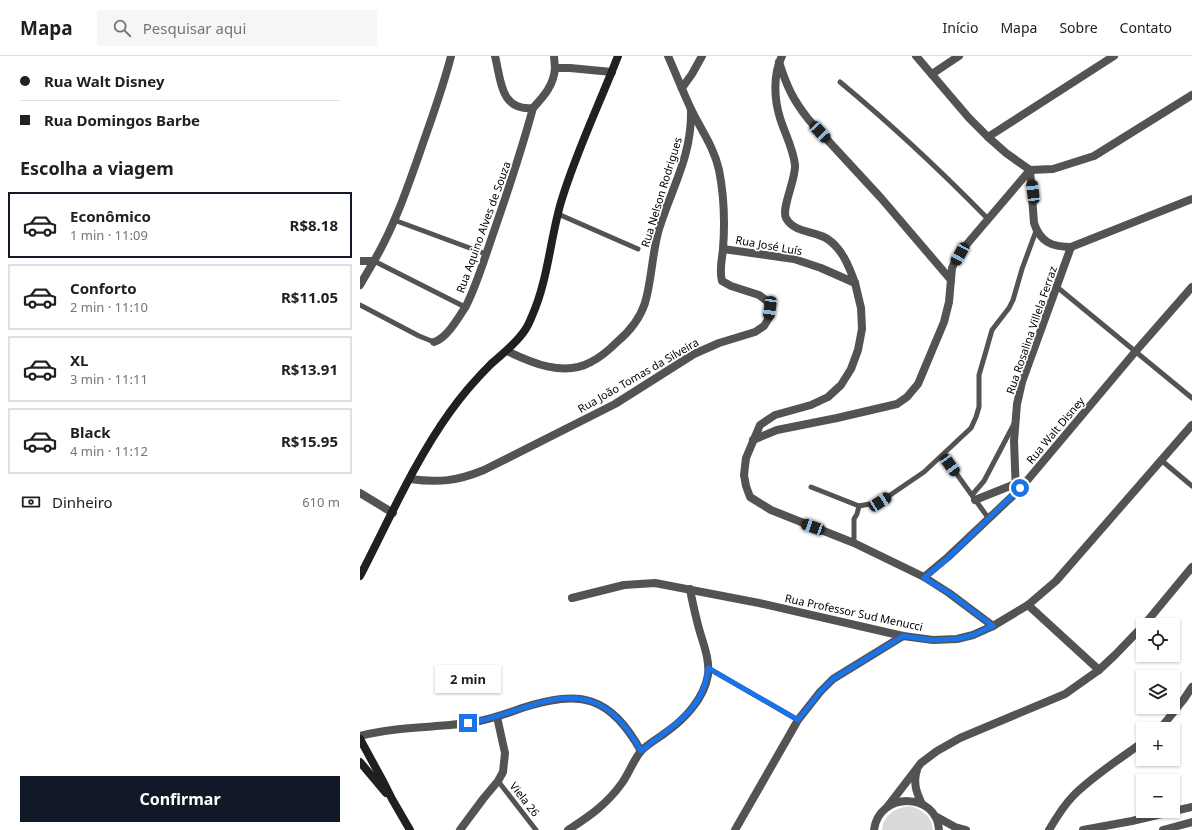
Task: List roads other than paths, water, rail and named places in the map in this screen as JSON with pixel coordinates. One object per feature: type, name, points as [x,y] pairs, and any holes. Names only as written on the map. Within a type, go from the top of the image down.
[{"type":"main road","points":[[360,576],[363,562],[393,513],[430,443],[450,413],[470,386],[507,351],[526,330],[537,305],[546,273],[558,214],[570,172],[618,56]]},
{"type":"main road","points":[[360,738],[410,830]]},
{"type":"main road","points":[[360,762],[392,799]]},
{"type":"street","points":[[360,285],[383,246],[404,197],[428,131],[451,56]]},
{"type":"street","points":[[495,56],[505,95],[511,104],[526,109],[533,108],[550,88],[555,75],[554,56]]},
{"type":"street","name":"Rua João Tomas da Silveira","points":[[410,479],[445,481],[463,478],[484,470],[615,404],[694,354],[719,343],[755,332],[764,326],[769,318],[770,308],[767,301],[759,294],[731,286],[722,281],[720,273],[723,249],[722,195],[719,170],[711,146],[691,110],[668,56]]},
{"type":"street","points":[[682,88],[702,56]]},
{"type":"street","points":[[916,56],[969,118],[1006,153],[1030,170],[1053,169],[1094,156],[1192,95]]},
{"type":"street","points":[[932,74],[959,56]]},
{"type":"street","points":[[988,137],[1114,56]]},
{"type":"street","points":[[781,59],[788,88],[798,107],[881,198],[951,280]]},
{"type":"street","points":[[781,59],[776,87],[777,104],[795,165],[794,179],[785,209],[785,217],[797,228],[815,233],[826,239],[844,256],[855,283],[861,308],[862,329],[858,350],[851,369],[841,385],[828,397],[811,405],[775,415],[760,425],[746,458],[744,475],[750,497],[771,510],[854,543],[924,578],[949,593],[993,626]]},
{"type":"street","points":[[555,68],[612,72]]},
{"type":"street","name":"Rua Aquino Alves de Souza","points":[[434,342],[447,334],[465,307],[474,288],[512,182],[533,108]]},
{"type":"street","name":"Rua Nelson Rodrigues","points":[[507,351],[532,362],[555,368],[573,368],[590,363],[604,354],[624,336],[636,321],[644,305],[650,280],[652,257],[658,231],[684,163],[690,141],[692,127],[691,110]]},
{"type":"street","points":[[753,440],[777,430],[897,404],[907,397],[918,384],[944,322],[949,302],[952,268],[960,254],[1030,170]]},
{"type":"street","points":[[1030,170],[1034,223],[1036,231],[1051,245],[1060,247],[1071,247],[1192,199]]},
{"type":"street","name":"Rua Rosalina Villela Ferraz","points":[[1016,493],[1014,440],[1015,421],[1022,382],[1071,247]]},
{"type":"street","name":"Rua José Luís","points":[[723,249],[794,259],[821,268],[855,283]]},
{"type":"street","points":[[360,261],[374,261]]},
{"type":"street","name":"Rua Walt Disney","points":[[924,578],[948,558],[1016,493],[1192,287]]},
{"type":"street","name":"Rua Professor Sud Menucci","points":[[572,598],[624,585],[655,583],[768,605],[903,636],[932,640],[957,639],[973,635],[993,626],[1028,605],[1056,581],[1192,425]]},
{"type":"street","points":[[974,498],[1016,484]]},
{"type":"street","points":[[360,493],[393,513]]},
{"type":"street","points":[[1149,618],[1192,567]]},
{"type":"street","points":[[568,830],[597,811],[609,800],[623,782],[641,751],[684,717],[694,705],[704,688],[708,676],[708,668],[690,589]]},
{"type":"street","points":[[1028,605],[1099,670]]},
{"type":"street","points":[[874,830],[876,820],[881,812],[888,806],[918,766],[937,751],[960,738],[1065,694],[1099,670],[1136,632]]},
{"type":"street","points":[[735,830],[798,720],[820,692],[833,679],[903,636]]},
{"type":"street","points":[[1166,722],[1184,699],[1192,686]]},
{"type":"street","points":[[360,738],[390,730],[460,724],[497,717],[551,700],[580,699],[596,702],[608,709],[624,724],[641,751]]},
{"type":"street","points":[[460,830],[498,781],[503,772],[505,753],[497,717]]},
{"type":"street","points":[[1049,830],[1059,813],[1074,795],[1091,780],[1136,747]]},
{"type":"street","points":[[918,766],[915,777],[915,787],[922,804]]},
{"type":"street","points":[[888,806],[899,801],[910,800],[922,804],[935,816],[950,825],[966,830]]},
{"type":"street","points":[[1083,830],[1132,822],[1192,807]]},
{"type":"street","points":[[935,816],[939,830]]},
{"type":"street","points":[[1163,830],[1192,822]]},
{"type":"lane","points":[[840,82],[876,112],[940,171],[988,219]]},
{"type":"lane","points":[[558,214],[638,249]]},
{"type":"lane","points":[[394,220],[486,254]]},
{"type":"lane","points":[[811,487],[859,506],[880,502],[924,472],[971,428],[979,407],[978,386],[981,363],[992,330],[1009,308],[1013,300],[1020,274],[1036,231]]},
{"type":"lane","points":[[374,261],[465,307]]},
{"type":"lane","points":[[1057,286],[1192,398]]},
{"type":"lane","points":[[360,305],[419,336],[434,342]]},
{"type":"lane","points":[[974,498],[1015,421]]},
{"type":"lane","points":[[943,455],[989,519]]},
{"type":"lane","points":[[1161,460],[1192,486]]},
{"type":"lane","points":[[854,543],[854,519],[859,506]]},
{"type":"lane","points":[[708,668],[798,720]]},
{"type":"lane","name":"Viela 26","points":[[498,781],[536,830]]}]
